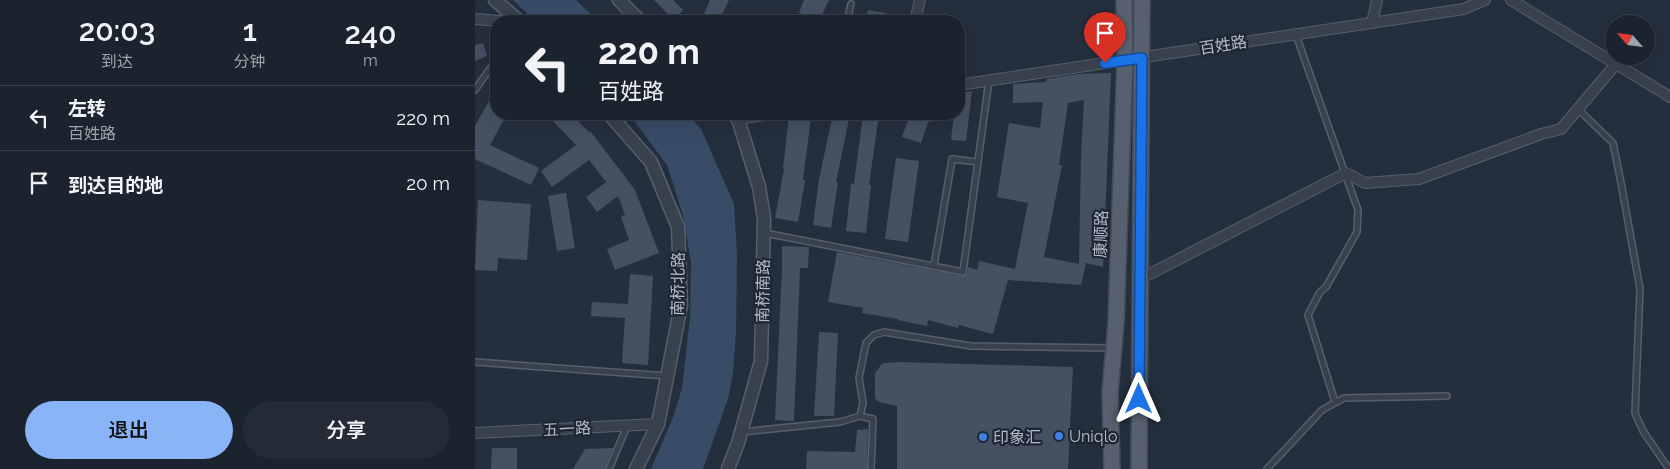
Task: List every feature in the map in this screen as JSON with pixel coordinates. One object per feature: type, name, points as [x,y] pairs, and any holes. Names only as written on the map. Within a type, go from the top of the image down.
[{"type":"main road","name":"康顺路","points":[[1112,469],[1109,392],[1116,323],[1125,60],[1124,0]]},
{"type":"main road","points":[[1140,469],[1141,0]]},
{"type":"main road","points":[[1105,469],[1109,392]]},
{"type":"street","points":[[495,0],[512,15]]},
{"type":"street","points":[[619,0],[634,15]]},
{"type":"street","points":[[916,15],[920,0]]},
{"type":"street","points":[[1372,23],[1377,0]]},
{"type":"street","name":"百姓路","points":[[965,84],[1372,23],[1485,0]]},
{"type":"street","points":[[1511,0],[1605,58]]},
{"type":"street","points":[[475,19],[490,20]]},
{"type":"street","points":[[1140,279],[1346,173],[1365,183],[1419,179],[1541,134],[1561,129],[1614,65]]},
{"type":"street","points":[[1617,65],[1670,97]]},
{"type":"street","name":"南桥北路","points":[[614,120],[651,162],[678,227],[681,305],[658,424],[636,469]]},
{"type":"street","name":"南桥南路","points":[[728,469],[741,432],[761,361],[765,218],[759,187],[736,120]]},
{"type":"street","name":"五一路","points":[[475,433],[658,424]]},
{"type":"lane","points":[[848,15],[851,4]]},
{"type":"lane","points":[[1296,34],[1358,210],[1357,232],[1326,287],[1320,292],[1307,315],[1335,402]]},
{"type":"lane","points":[[475,90],[490,69]]},
{"type":"lane","points":[[764,233],[963,272],[989,80]]},
{"type":"lane","points":[[1578,109],[1613,143],[1640,289],[1635,414],[1643,431],[1669,469]]},
{"type":"lane","points":[[934,266],[952,159],[978,162]]},
{"type":"lane","points":[[860,416],[863,403],[859,378],[866,343],[875,335],[884,332],[971,346],[1114,348]]},
{"type":"lane","points":[[475,362],[667,376]]},
{"type":"lane","points":[[1267,469],[1322,410],[1343,398],[1447,396]]},
{"type":"lane","points":[[741,432],[840,422],[860,416],[873,419],[871,469]]},
{"type":"lane","points":[[609,469],[627,426]]},
{"type":"water","points":[[513,0],[576,0],[592,15],[529,15]]},
{"type":"water","points":[[633,120],[693,120],[701,129],[734,204],[737,254],[736,333],[733,373],[728,399],[703,469],[651,469],[674,415],[682,388],[690,318],[691,262],[683,215],[667,165]]},
{"type":"building","points":[[654,0],[673,0],[683,10],[678,15],[669,15]]},
{"type":"building","points":[[710,0],[729,0],[722,15],[704,15]]},
{"type":"building","points":[[804,0],[829,0],[822,15],[804,15],[799,13]]},
{"type":"building","points":[[868,10],[886,13],[886,15],[867,15]]},
{"type":"building","points":[[483,43],[487,56],[475,61],[475,45]]},
{"type":"building","points":[[1111,73],[1103,267],[1086,263],[1081,285],[1008,280],[993,334],[959,325],[958,328],[928,320],[927,326],[862,313],[863,308],[828,302],[837,252],[962,276],[967,274],[968,267],[977,270],[979,261],[1015,269],[1028,203],[997,197],[1009,123],[1040,128],[1043,102],[1013,103],[1013,84],[1046,82],[1047,79],[1078,74]],"holes":[[[1084,100],[1079,264],[1044,257],[1062,165],[1059,165],[1068,103]]]},
{"type":"building","points":[[972,91],[966,141],[951,140],[953,120],[965,120],[965,93]]},
{"type":"building","points":[[490,99],[490,120],[504,120],[490,145],[539,168],[531,185],[475,159],[475,126]]},
{"type":"building","points":[[552,120],[577,120],[591,132],[635,190],[659,253],[615,270],[607,249],[629,240],[621,217],[625,215],[618,196],[597,212],[586,197],[606,182],[589,160],[552,187],[541,171],[576,145]]},
{"type":"building","points":[[788,120],[811,120],[803,180],[805,180],[798,222],[775,218]]},
{"type":"building","points":[[832,120],[849,120],[836,182],[838,182],[831,228],[813,225],[819,179]]},
{"type":"building","points":[[862,120],[878,120],[869,185],[871,185],[866,233],[846,231],[851,183],[854,184]]},
{"type":"building","points":[[908,120],[938,120],[928,122],[921,143],[902,137]]},
{"type":"building","points":[[896,158],[919,161],[908,242],[885,239]]},
{"type":"building","points":[[566,193],[575,248],[557,251],[548,196]]},
{"type":"building","points":[[478,200],[531,204],[527,260],[498,258],[497,271],[475,270]]},
{"type":"building","points":[[782,246],[809,247],[808,268],[800,268],[794,421],[775,420]]},
{"type":"building","points":[[630,274],[653,276],[648,365],[622,363],[625,318],[591,316],[592,302],[628,304]]},
{"type":"building","points":[[819,332],[838,333],[834,416],[814,416]]},
{"type":"building","name":"印象汇","points":[[900,362],[1073,367],[1068,469],[897,469],[897,406],[876,400],[875,373],[881,364]]},
{"type":"building","points":[[868,429],[867,469],[806,469],[807,451],[855,452],[857,430]]},
{"type":"building","points":[[492,448],[517,448],[517,469],[491,469]]},
{"type":"building","points":[[613,448],[605,469],[573,469],[585,449]]},
{"type":"place","name":"Uniqlo","points":[[1059,436]]},
{"type":"place","name":"印象汇","points":[[983,437]]},
{"type":"route","points":[[1105,63],[1142,58],[1139,399]]}]
